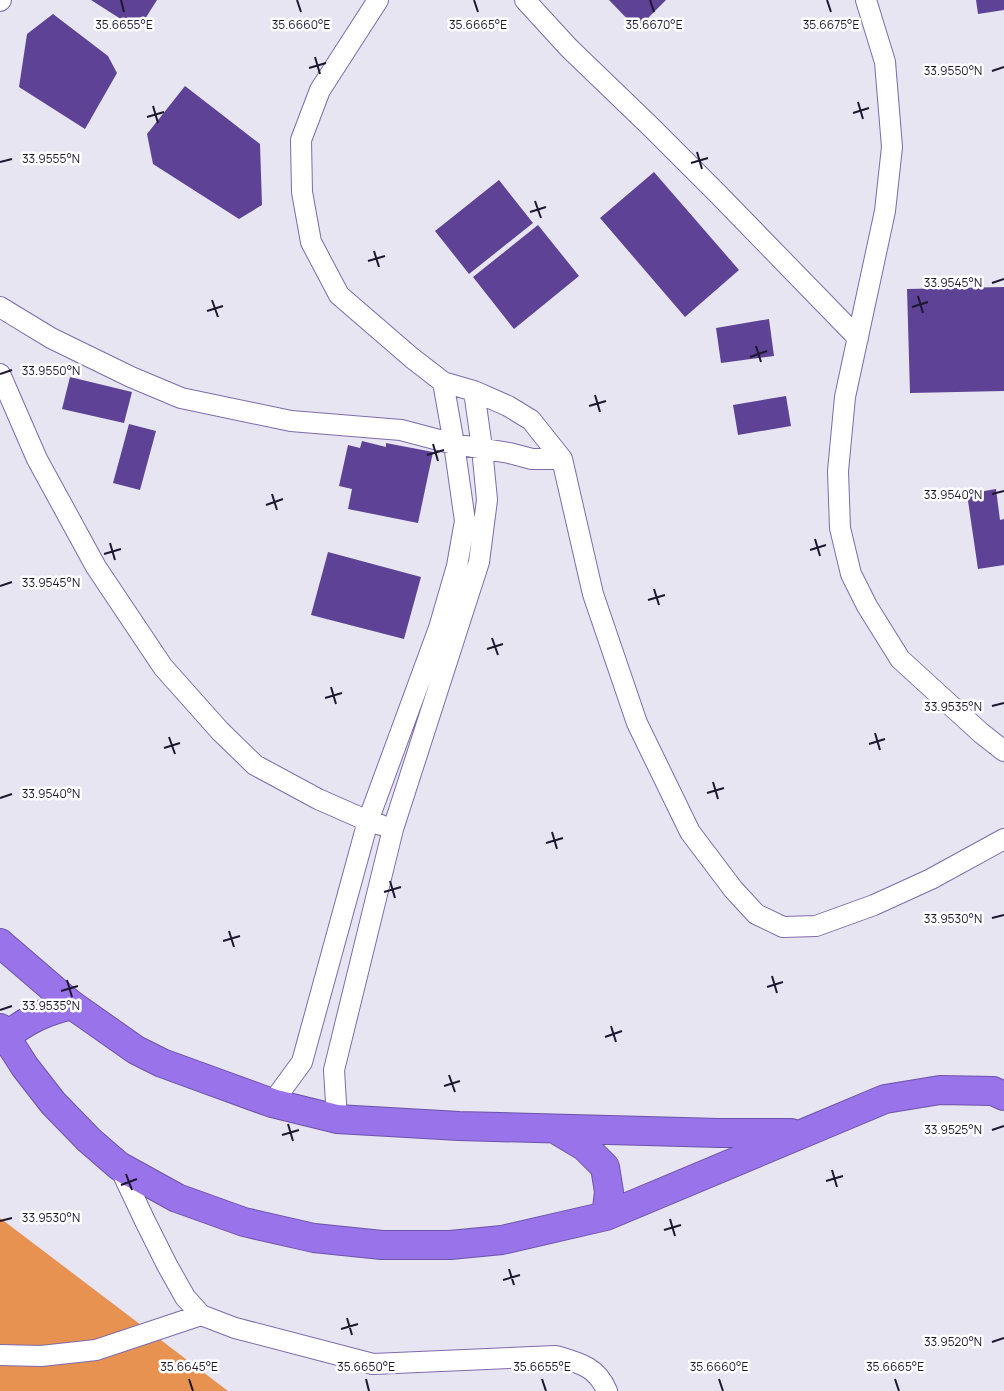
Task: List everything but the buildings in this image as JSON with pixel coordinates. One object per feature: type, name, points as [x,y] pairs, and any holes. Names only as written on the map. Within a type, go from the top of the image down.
[{"type":"highway","points":[[0,943],[72,1005],[129,1045],[162,1064],[272,1103],[337,1119],[459,1126],[719,1133],[805,1133]]},
{"type":"highway","points":[[72,1005],[36,1016],[20,1026],[3,1033],[25,1067],[53,1103],[89,1140],[119,1166],[177,1198],[244,1222],[314,1238],[382,1245],[450,1245],[502,1240],[606,1216],[885,1099],[940,1090],[993,1091],[1004,1096]]},
{"type":"highway","points":[[553,1128],[585,1146],[605,1167],[609,1192],[606,1216]]},
{"type":"street","points":[[378,0],[320,90],[301,140],[302,192],[311,242],[339,294],[412,358],[444,382],[474,391],[508,406],[531,420],[562,459],[593,594],[637,723],[690,832],[733,889],[756,914],[783,927],[816,926],[874,905],[931,879],[1004,839]]},
{"type":"street","points":[[525,0],[569,48],[699,175],[858,338]]},
{"type":"street","points":[[866,0],[885,62],[892,147],[885,212],[845,397],[838,471],[840,528],[851,574],[867,606],[900,659],[981,733],[1004,751]]},
{"type":"street","points":[[0,307],[51,338],[131,377],[180,398],[291,421],[401,430],[454,444],[532,459],[562,459]]},
{"type":"street","points":[[0,374],[37,459],[96,567],[163,667],[220,731],[255,765],[318,799],[368,821],[393,829]]},
{"type":"street","points":[[337,1119],[334,1070],[393,829],[447,630],[464,521],[444,382]]},
{"type":"street","points":[[272,1103],[302,1062],[368,821],[447,630],[479,562],[487,500],[474,391]]},
{"type":"street","points":[[302,1062],[334,1070]]},
{"type":"street","points":[[119,1166],[167,1265],[185,1297],[201,1316],[236,1328],[372,1364],[556,1356],[585,1365],[603,1381],[608,1391]]},
{"type":"street","points":[[0,1355],[41,1356],[96,1350],[201,1316]]},
{"type":"shaded area","points":[[0,1218],[228,1391],[0,1391]]}]
